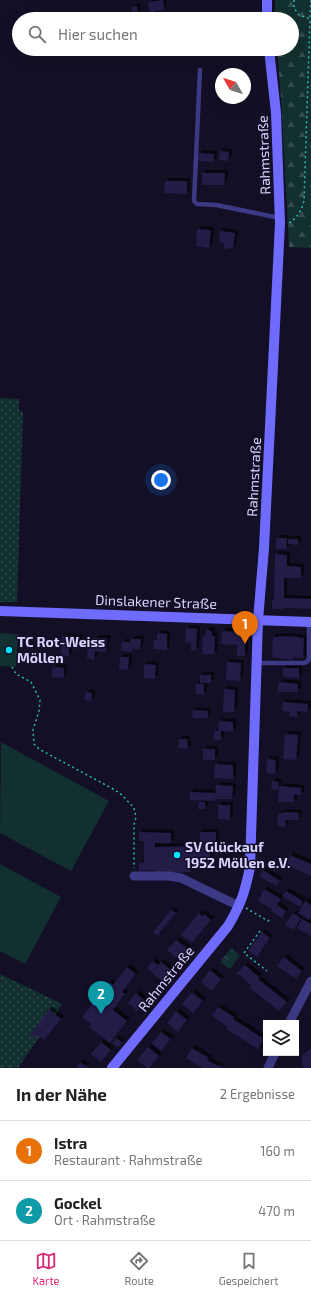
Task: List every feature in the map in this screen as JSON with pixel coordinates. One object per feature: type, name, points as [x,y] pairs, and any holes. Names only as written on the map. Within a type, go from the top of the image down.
[{"type":"main road","points":[[267,0],[267,12]]},
{"type":"main road","name":"Rahmstraße","points":[[112,1068],[228,926],[246,890],[250,867],[258,663],[258,620],[264,548],[280,220],[276,113],[270,56]]},
{"type":"main road","name":"Dinslakener Straße","points":[[0,611],[310,622]]},
{"type":"street","points":[[134,876],[169,876],[181,878],[239,906]]},
{"type":"street","points":[[291,1020],[308,994],[311,981]]},
{"type":"street","points":[[268,1068],[274,1056]]},
{"type":"lane","points":[[200,70],[194,201],[197,204],[216,205],[280,220]]},
{"type":"lane","points":[[258,663],[304,663],[308,661],[310,622]]},
{"type":"path","points":[[294,0],[294,8],[297,12]]},
{"type":"path","points":[[280,220],[288,223],[295,219],[301,211],[304,201],[311,0]]},
{"type":"path","points":[[299,15],[310,18]]},
{"type":"path","points":[[12,667],[16,674],[31,682],[40,700],[39,711],[33,730],[34,744],[39,749],[115,790],[134,808],[136,817],[134,824],[134,876]]},
{"type":"path","points":[[239,906],[249,909],[268,921],[270,919]]},
{"type":"path","points":[[260,930],[244,953],[267,971]]},
{"type":"green space","points":[[275,0],[311,0],[311,248],[289,247],[278,56],[299,56],[299,12],[275,12]]},
{"type":"green space","points":[[0,398],[19,399],[19,411],[23,411],[17,602],[0,602]]},
{"type":"green space","name":"TC Rot-Weiss Möllen","points":[[0,633],[18,634],[16,667],[0,666]]},
{"type":"green space","points":[[1,742],[109,801],[71,871],[0,833]]},
{"type":"green space","points":[[0,864],[61,897],[25,964],[0,951]]},
{"type":"green space","points":[[231,948],[240,955],[230,969],[220,962]]},
{"type":"green space","points":[[0,974],[62,1004],[18,1068],[0,1068]]},
{"type":"building","points":[[163,0],[164,10],[149,12],[148,2]]},
{"type":"building","points":[[137,6],[138,12],[132,12],[132,7]]},
{"type":"building","points":[[220,151],[229,152],[228,161],[219,160]]},
{"type":"building","points":[[199,153],[214,154],[213,162],[198,161]]},
{"type":"building","points":[[202,173],[225,173],[224,185],[202,185]]},
{"type":"building","points":[[165,181],[187,181],[187,194],[164,193]]},
{"type":"building","points":[[197,229],[211,230],[209,248],[196,246]]},
{"type":"building","points":[[220,231],[235,233],[233,248],[224,249],[224,243],[219,242]]},
{"type":"building","points":[[276,538],[287,538],[286,549],[276,549]]},
{"type":"building","points":[[288,539],[298,539],[298,545],[288,544]]},
{"type":"building","points":[[275,554],[287,555],[287,566],[301,567],[301,578],[284,578],[284,598],[311,599],[311,609],[272,609],[272,600],[274,600]]},
{"type":"building","points":[[186,628],[197,629],[196,650],[191,650],[191,643],[185,642]]},
{"type":"building","points":[[206,630],[212,631],[212,636],[215,636],[214,654],[202,654],[203,636],[206,636]]},
{"type":"building","points":[[222,631],[245,632],[245,656],[237,656],[237,645],[221,644]]},
{"type":"building","points":[[157,633],[167,634],[167,650],[153,649],[154,640],[157,640]]},
{"type":"building","points":[[62,636],[80,637],[79,649],[69,648],[69,656],[61,656]]},
{"type":"building","points":[[273,637],[304,638],[303,658],[294,657],[292,660],[272,657]]},
{"type":"building","points":[[95,638],[107,638],[106,652],[95,651],[94,660],[87,659],[88,643],[94,643]]},
{"type":"building","points":[[130,639],[141,639],[140,649],[132,649],[132,652],[121,651],[122,642],[130,642]]},
{"type":"building","points":[[120,657],[129,657],[128,670],[119,669]]},
{"type":"building","points":[[227,662],[241,663],[240,681],[226,680]]},
{"type":"building","points":[[144,664],[156,665],[155,679],[144,678]]},
{"type":"building","points":[[53,667],[64,668],[64,678],[51,677]]},
{"type":"building","points":[[283,668],[299,668],[299,678],[283,677]]},
{"type":"building","points":[[200,675],[211,675],[211,683],[200,683]]},
{"type":"building","points":[[279,682],[298,684],[298,692],[278,692]]},
{"type":"building","points":[[196,684],[204,684],[204,695],[196,694]]},
{"type":"building","points":[[224,689],[235,690],[234,712],[223,712]]},
{"type":"building","points":[[86,692],[92,693],[91,701],[84,700]]},
{"type":"building","points":[[283,702],[308,704],[307,712],[297,711],[297,717],[289,716],[290,712],[282,711]]},
{"type":"building","points":[[193,710],[208,711],[208,718],[192,718]]},
{"type":"building","points":[[219,721],[233,722],[233,732],[221,731],[221,740],[214,740],[214,731],[218,731]]},
{"type":"building","points":[[285,734],[298,735],[296,760],[283,759]]},
{"type":"building","points":[[179,739],[187,739],[188,749],[178,748]]},
{"type":"building","points":[[203,749],[215,749],[215,760],[203,760]]},
{"type":"building","points":[[267,759],[276,760],[275,774],[266,773]]},
{"type":"building","points":[[215,764],[233,765],[233,779],[214,778]]},
{"type":"building","points":[[272,781],[279,782],[278,790],[271,789]]},
{"type":"building","points":[[216,785],[233,786],[232,799],[215,799]]},
{"type":"building","points":[[279,786],[301,788],[301,795],[294,795],[294,802],[278,802]]},
{"type":"building","points":[[190,792],[215,793],[215,801],[190,800]]},
{"type":"building","points":[[199,802],[205,802],[205,809],[198,809]]},
{"type":"building","points":[[218,805],[230,805],[230,820],[218,819]]},
{"type":"building","points":[[286,812],[299,813],[298,820],[286,820],[285,827],[277,826],[278,814]]},
{"type":"building","name":"SV Glückauf 1952 Möllen e.V.","points":[[139,832],[171,833],[171,843],[155,843],[155,847],[200,846],[200,832],[216,832],[216,844],[210,844],[210,868],[190,868],[191,872],[155,873],[155,870],[139,871],[139,863],[144,862],[144,841],[139,841]]},
{"type":"building","points":[[290,855],[311,864],[311,876],[285,864]]},
{"type":"building","points":[[263,870],[280,881],[276,886],[259,876]]},
{"type":"building","points":[[264,889],[281,899],[277,905],[286,911],[282,918],[271,911],[272,909],[258,901]]},
{"type":"building","points":[[286,891],[303,901],[300,907],[282,896]]},
{"type":"building","points":[[305,901],[311,905],[311,917],[309,920],[298,913]]},
{"type":"building","points":[[171,910],[176,913],[157,936],[153,932]]},
{"type":"building","points":[[199,913],[203,916],[204,914],[211,920],[192,943],[181,935]]},
{"type":"building","points":[[293,913],[301,918],[294,930],[285,925]]},
{"type":"building","points":[[302,919],[311,924],[311,936],[297,928]]},
{"type":"building","points":[[262,932],[270,938],[257,957],[248,951]]},
{"type":"building","points":[[176,940],[188,949],[179,960],[167,950]]},
{"type":"building","points":[[284,957],[302,971],[296,979],[277,966]]},
{"type":"building","points":[[153,961],[158,965],[152,972],[147,968]]},
{"type":"building","points":[[161,962],[171,970],[162,981],[152,973]]},
{"type":"building","points":[[245,965],[259,977],[258,979],[287,1002],[279,1011],[250,988],[252,986],[237,973]]},
{"type":"building","points":[[127,967],[136,974],[122,992],[125,994],[113,1010],[127,1021],[110,1043],[89,1027],[91,1024],[82,1017],[110,982],[113,985]]},
{"type":"building","points":[[210,970],[221,979],[212,991],[201,982]]},
{"type":"building","points":[[192,992],[203,1001],[193,1013],[182,1004]]},
{"type":"building","points":[[136,993],[145,1001],[137,1011],[128,1003]]},
{"type":"building","points":[[218,1007],[234,1017],[233,1019],[263,1038],[263,1041],[258,1049],[226,1029],[228,1027],[212,1016]]},
{"type":"building","points":[[49,1009],[54,1013],[35,1038],[30,1035]]},
{"type":"building","points":[[176,1011],[187,1020],[178,1032],[167,1023]]},
{"type":"building","points":[[55,1014],[61,1019],[44,1040],[38,1035]]},
{"type":"building","points":[[161,1032],[171,1039],[161,1051],[152,1043]]},
{"type":"building","points":[[116,1038],[122,1042],[118,1047],[112,1043]]},
{"type":"building","points":[[101,1042],[111,1050],[101,1062],[91,1054]]},
{"type":"building","points":[[148,1047],[159,1056],[149,1068],[147,1068],[137,1060]]},
{"type":"building","points":[[192,1048],[209,1058],[207,1060],[222,1068],[203,1068],[186,1058]]},
{"type":"building","points":[[311,1048],[311,1068],[306,1068],[302,1066],[302,1055]]},
{"type":"building","points":[[80,1062],[88,1068],[76,1068]]},
{"type":"place","name":"Istra","points":[[245,644]]},
{"type":"place","name":"TC Rot-Weiss Möllen","points":[[9,650]]},
{"type":"place","name":"SV Glückauf 1952 Möllen e.V.","points":[[177,855]]},
{"type":"place","name":"Gockel","points":[[101,1014]]}]
